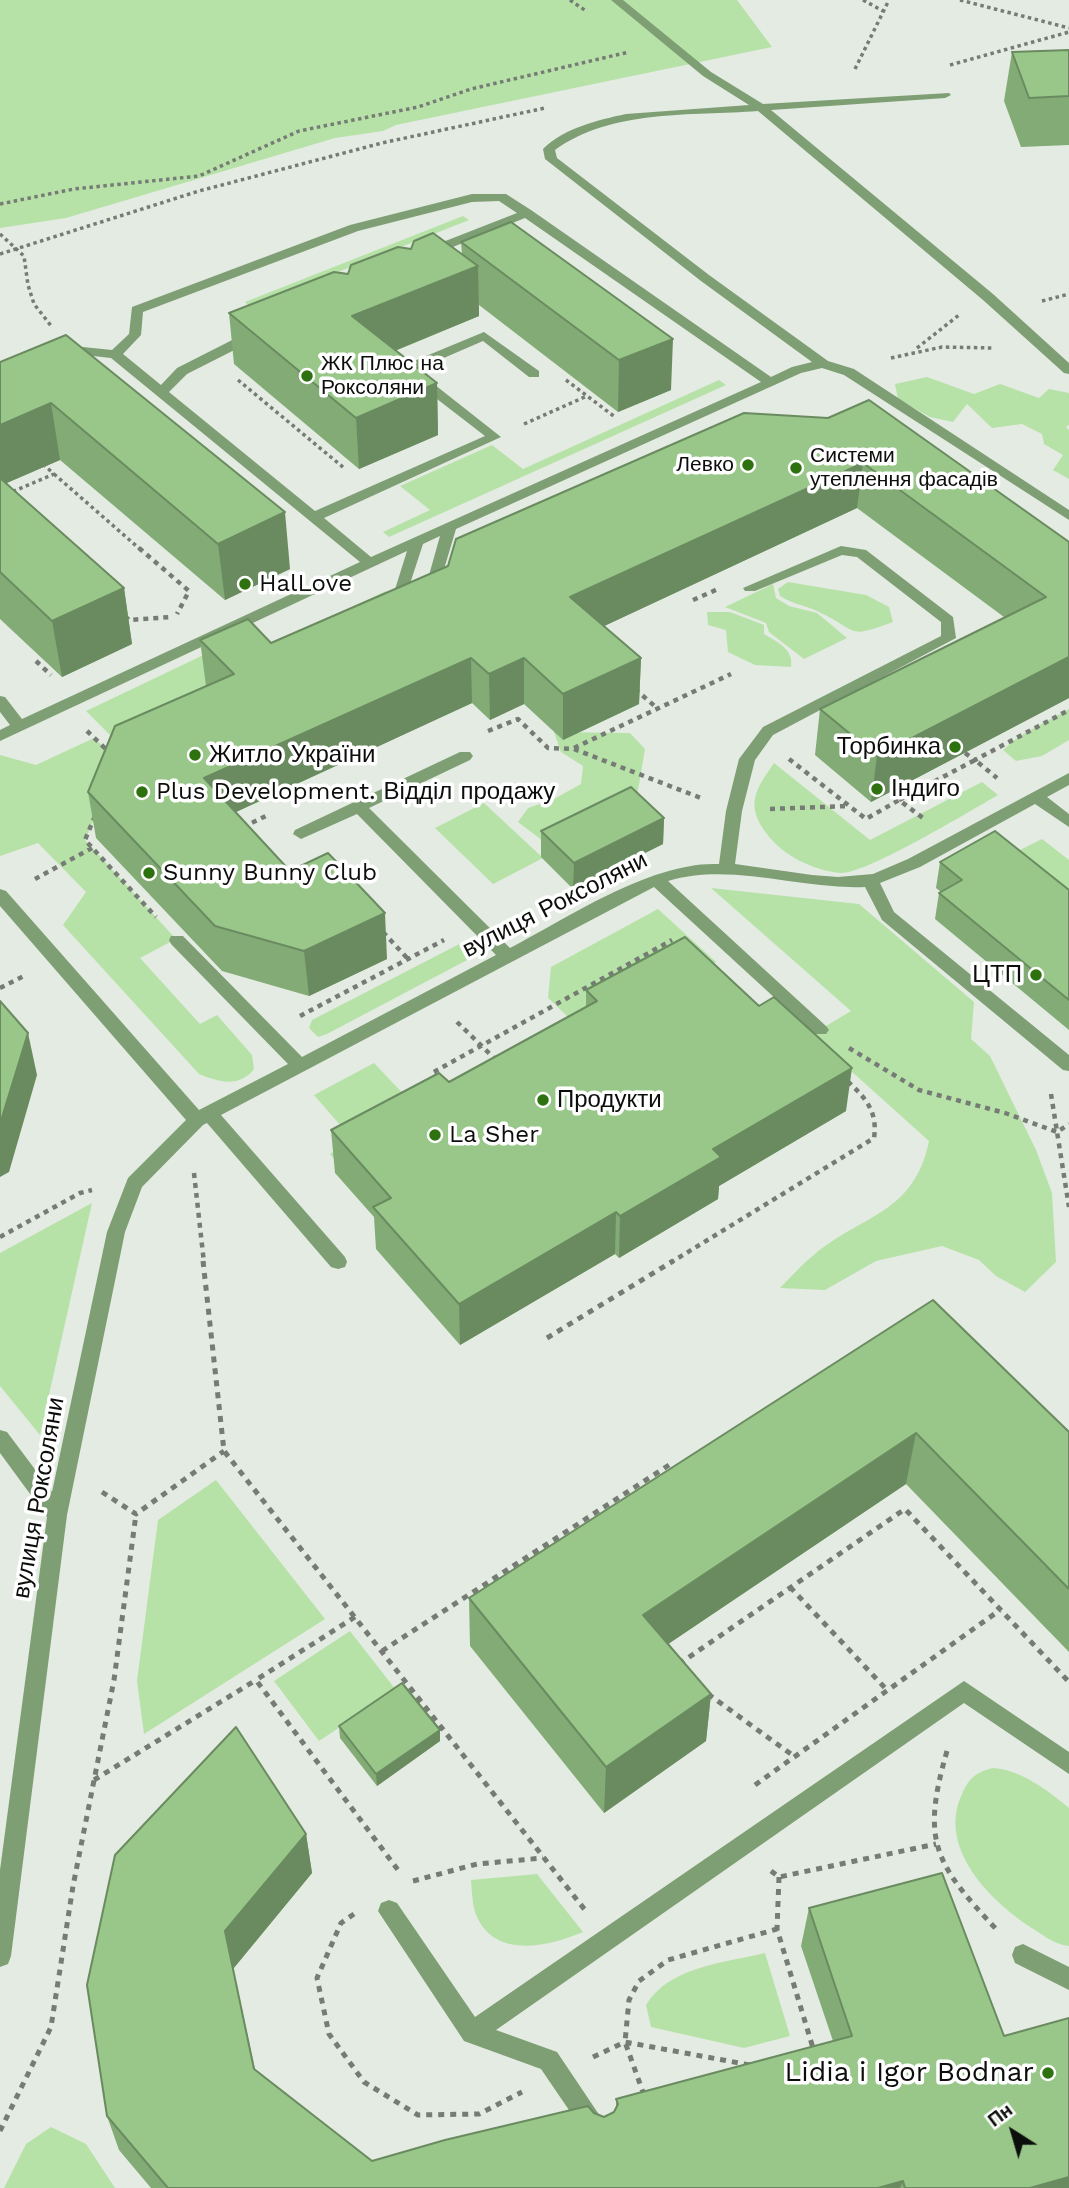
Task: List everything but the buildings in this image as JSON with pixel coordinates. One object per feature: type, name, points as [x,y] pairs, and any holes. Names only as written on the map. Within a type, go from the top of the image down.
[{"type":"lane","points":[[616,0],[707,74],[762,108],[958,272],[1069,370]]},
{"type":"lane","points":[[945,95],[626,117],[595,125],[564,138],[549,149],[551,159],[705,278],[823,364],[849,372],[1069,516]]},
{"type":"lane","points":[[115,354],[135,335],[137,310],[354,228],[472,198],[502,197],[770,382]]},
{"type":"lane","points":[[415,258],[527,213]]},
{"type":"lane","points":[[162,391],[182,371],[269,325]]},
{"type":"lane","points":[[313,517],[494,437],[407,369],[484,336],[534,374]]},
{"type":"lane","points":[[49,364],[83,351],[115,354],[370,563]]},
{"type":"lane","points":[[0,736],[450,526],[508,506],[797,370],[823,364]]},
{"type":"lane","points":[[425,612],[450,526]]},
{"type":"lane","points":[[399,599],[417,541]]},
{"type":"lane","points":[[726,868],[734,811],[747,759],[768,731],[949,638],[948,620],[861,553],[841,550],[750,588]]},
{"type":"lane","points":[[0,701],[19,726]]},
{"type":"lane","points":[[301,834],[465,756]]},
{"type":"lane","name":"вулиця Роксоляни","points":[[0,1956],[65,1468],[116,1232],[134,1183],[203,1116],[656,879],[677,871],[726,868],[806,881],[870,880],[914,863],[954,843],[1069,778]]},
{"type":"lane","points":[[1030,799],[1069,822]]},
{"type":"lane","points":[[359,807],[507,956]]},
{"type":"lane","points":[[656,879],[820,1030]]},
{"type":"lane","points":[[870,880],[888,916],[1069,1065]]},
{"type":"lane","points":[[3,903],[338,1262]]},
{"type":"lane","points":[[177,940],[300,1066]]},
{"type":"lane","points":[[0,1438],[57,1516]]},
{"type":"lane","points":[[472,2033],[964,1691],[1069,1764]]},
{"type":"lane","points":[[388,1911],[472,2033],[549,2060],[601,2137]]},
{"type":"lane","points":[[1023,1955],[1069,1979]]},
{"type":"path","points":[[863,0],[883,11]]},
{"type":"path","points":[[960,0],[1069,28]]},
{"type":"path","points":[[0,204],[74,189],[199,176],[299,131],[418,107],[471,89],[670,43]]},
{"type":"path","points":[[0,254],[199,191],[356,150],[545,108]]},
{"type":"path","points":[[0,234],[24,256],[27,287],[43,320],[83,351]]},
{"type":"path","points":[[916,349],[958,317],[958,272]]},
{"type":"path","points":[[849,372],[916,349],[967,346],[1049,353]]},
{"type":"path","points":[[238,379],[372,491]]},
{"type":"path","points":[[494,437],[587,396],[623,422]]},
{"type":"path","points":[[45,466],[189,591],[176,616],[129,620],[119,611]]},
{"type":"path","points":[[0,497],[54,474]]},
{"type":"path","points":[[694,600],[730,583]]},
{"type":"path","points":[[36,661],[52,677]]},
{"type":"path","points":[[574,749],[731,674]]},
{"type":"path","points":[[629,683],[658,709]]},
{"type":"path","points":[[762,738],[866,819],[1069,710]]},
{"type":"path","points":[[965,753],[1030,799]]},
{"type":"path","points":[[899,800],[954,843]]},
{"type":"path","points":[[100,806],[85,840],[177,940]]},
{"type":"path","points":[[734,811],[849,806]]},
{"type":"path","points":[[3,903],[92,848]]},
{"type":"path","points":[[440,1082],[432,1073],[702,923]]},
{"type":"path","points":[[267,1033],[475,924]]},
{"type":"path","points":[[431,997],[498,1061]]},
{"type":"path","points":[[820,1030],[919,1090],[1005,1113],[1057,1132]]},
{"type":"path","points":[[1051,1090],[1069,1207]]},
{"type":"path","points":[[547,1338],[874,1138],[878,1123],[867,1099]]},
{"type":"path","points":[[203,1116],[193,1161],[224,1451],[542,1858],[607,1937]]},
{"type":"path","points":[[1057,1132],[1069,1124]]},
{"type":"path","points":[[0,1237],[80,1193],[134,1183]]},
{"type":"path","points":[[0,2130],[51,2027],[73,1886],[114,1680],[136,1514],[224,1451]]},
{"type":"path","points":[[382,1651],[669,1465]]},
{"type":"path","points":[[65,1468],[136,1514]]},
{"type":"path","points":[[673,1668],[905,1510],[1069,1682]]},
{"type":"path","points":[[790,1587],[887,1690]]},
{"type":"path","points":[[750,1789],[1000,1610]]},
{"type":"path","points":[[94,1780],[355,1617]]},
{"type":"path","points":[[256,1681],[407,1883],[444,1869],[492,1860],[542,1858]]},
{"type":"path","points":[[964,1691],[937,1785],[933,1835],[941,1860],[989,1921],[1023,1955]]},
{"type":"path","points":[[706,1692],[795,1757]]},
{"type":"path","points":[[736,1848],[779,1877],[936,1844]]},
{"type":"path","points":[[584,1909],[595,1901]]},
{"type":"path","points":[[341,1923],[362,1910]]},
{"type":"path","points":[[646,2099],[625,2042],[629,2000],[639,1981],[668,1959],[777,1929]]},
{"type":"green space","points":[[0,0],[737,0],[772,47],[396,125],[383,131],[335,138],[66,218],[0,228]]},
{"type":"green space","points":[[463,216],[469,220],[250,307],[245,302]]},
{"type":"green space","points":[[927,377],[974,394],[1000,384],[1039,398],[1049,389],[1069,393],[1069,425],[1066,427],[1069,430],[1069,479],[1053,470],[1063,455],[1044,444],[1042,434],[1022,424],[992,428],[967,404],[953,422],[930,417],[898,399],[895,384]]},
{"type":"green space","points":[[719,380],[726,385],[389,537],[383,532],[430,510],[400,486],[492,445],[523,469]]},
{"type":"green space","points":[[788,582],[866,595],[889,607],[893,622],[860,632],[854,631],[816,610],[780,596],[778,589]]},
{"type":"green space","points":[[773,584],[776,598],[789,606],[817,613],[847,638],[804,659],[769,632],[766,623],[725,607]]},
{"type":"green space","points":[[386,591],[383,607],[206,686],[135,760],[86,711],[214,650],[247,656]]},
{"type":"green space","points":[[707,612],[730,612],[764,625],[764,634],[779,643],[790,655],[791,667],[755,665],[728,652],[726,630],[708,625]]},
{"type":"green space","points":[[1069,709],[1069,740],[1042,756],[1016,761],[1003,750],[1018,737]]},
{"type":"green space","points":[[554,732],[630,733],[645,749],[637,796],[543,841],[518,822],[528,808],[554,799],[581,784],[583,766],[561,752]]},
{"type":"green space","points":[[94,738],[119,761],[85,840],[176,939],[140,958],[200,1024],[217,1015],[252,1055],[254,1069],[242,1079],[228,1082],[199,1074],[63,925],[86,892],[38,843],[0,856],[0,755],[36,765]]},
{"type":"green space","points":[[774,763],[870,840],[982,782],[998,795],[872,863],[854,871],[831,872],[810,865],[781,849],[760,824],[756,815],[755,798]]},
{"type":"green space","points":[[484,803],[543,858],[493,884],[435,828]]},
{"type":"green space","points":[[1042,839],[1069,860],[1069,921],[1002,859]]},
{"type":"green space","points":[[711,888],[859,904],[974,1002],[971,1039],[990,1056],[1036,1150],[1052,1193],[1056,1262],[1025,1292],[996,1276],[979,1260],[942,1246],[876,1261],[825,1290],[780,1288],[815,1254],[899,1198],[912,1184],[922,1165],[929,1141],[811,1035],[851,1011]]},
{"type":"green space","points":[[658,909],[716,962],[585,1033],[548,998],[551,967]]},
{"type":"green space","points":[[473,937],[473,950],[469,959],[327,1034],[318,1037],[309,1028],[312,1020]]},
{"type":"green space","points":[[374,1063],[430,1122],[343,1169],[330,1154],[353,1140],[314,1095]]},
{"type":"green space","points":[[92,1203],[40,1435],[0,1386],[0,1253]]},
{"type":"green space","points":[[216,1480],[325,1619],[144,1734],[137,1681],[158,1520]]},
{"type":"green space","points":[[350,1631],[396,1690],[319,1741],[274,1681]]},
{"type":"green space","points":[[994,1768],[1025,1777],[1069,1808],[1069,1946],[1047,1938],[1002,1906],[973,1873],[963,1854],[957,1835],[956,1815],[962,1794],[974,1776]]},
{"type":"green space","points":[[537,1874],[583,1932],[554,1942],[522,1946],[494,1937],[483,1927],[475,1912],[471,1880]]},
{"type":"green space","points":[[765,1953],[790,2036],[744,2048],[651,2027],[646,2005],[656,1992],[669,1982],[699,1968]]},
{"type":"green space","points":[[51,2127],[86,2144],[115,2188],[4,2188],[26,2144]]},
{"type":"place","name":"ЖК Плюс на Роксоляни","points":[[307,376]]},
{"type":"place","name":"Левко","points":[[748,465]]},
{"type":"place","name":"Системи утеплення фасадів","points":[[796,468]]},
{"type":"place","name":"HalLove","points":[[245,584]]},
{"type":"place","name":"Торбинка","points":[[955,747]]},
{"type":"place","name":"Житло України","points":[[195,755]]},
{"type":"place","name":"Індиго","points":[[877,789]]},
{"type":"place","name":"Plus Development. Відділ продажу","points":[[142,792]]},
{"type":"place","name":"Sunny Bunny Club","points":[[149,873]]},
{"type":"place","name":"ЦТП","points":[[1036,975]]},
{"type":"place","name":"Продукти","points":[[543,1100]]},
{"type":"place","name":"La Sher","points":[[435,1135]]},
{"type":"place","name":"Lidia i Igor Bodnar","points":[[1048,2073]]}]
